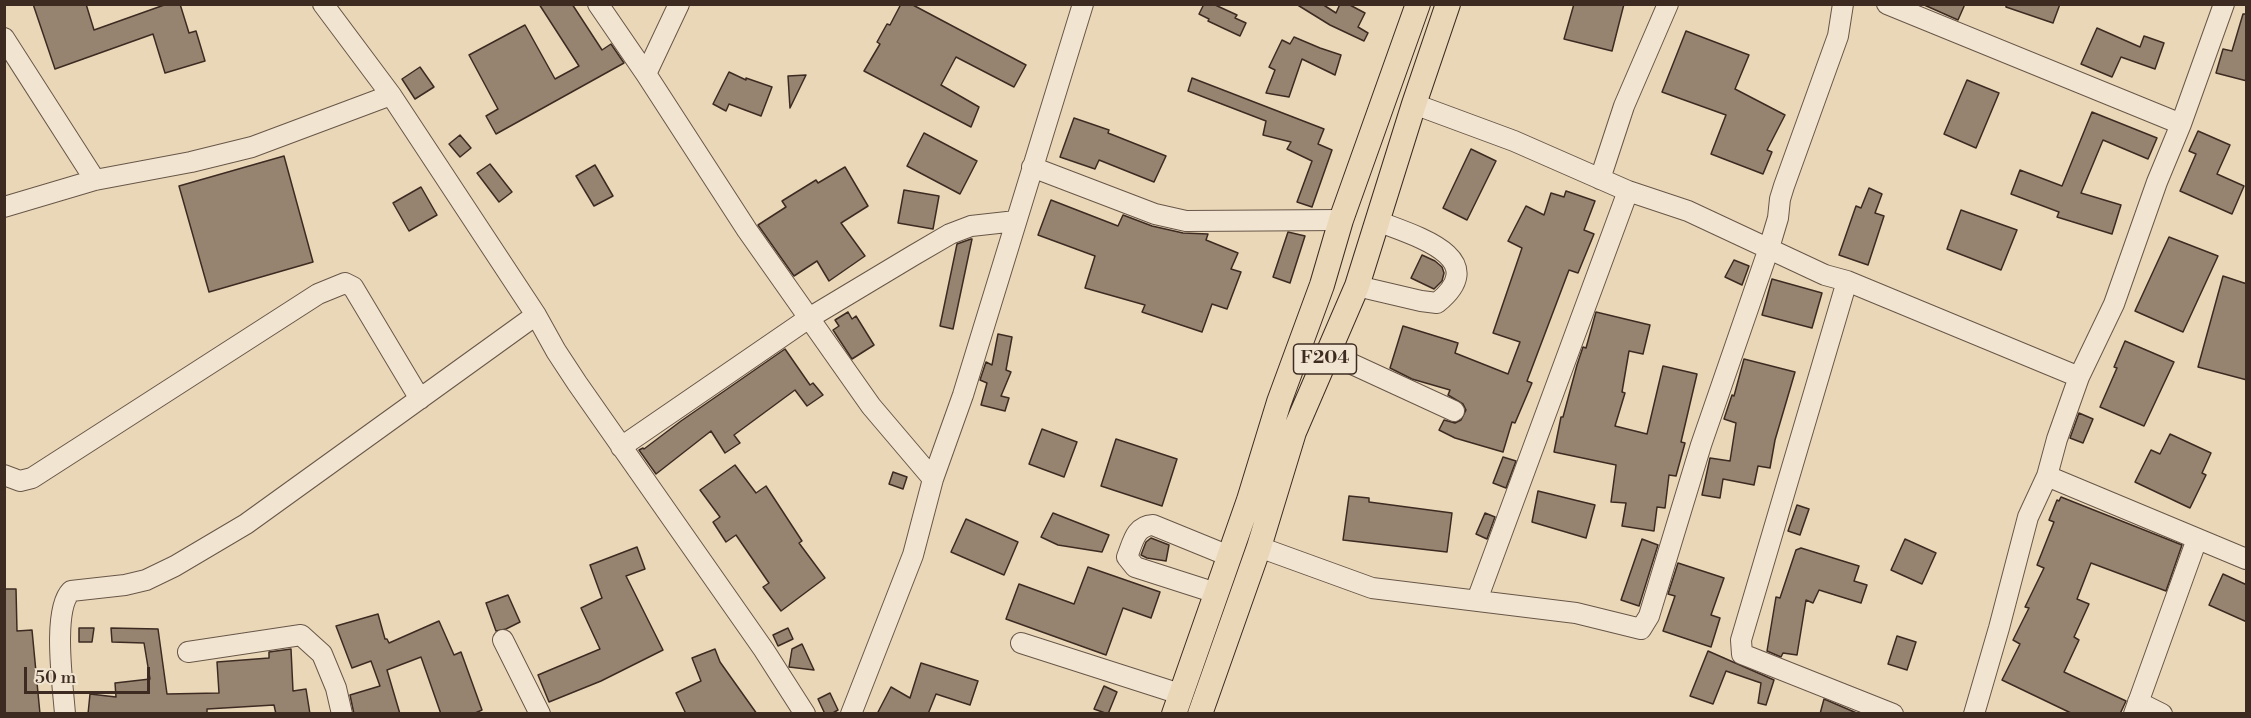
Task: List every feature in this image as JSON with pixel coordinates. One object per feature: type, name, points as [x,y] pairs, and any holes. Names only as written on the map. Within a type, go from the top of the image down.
[{"type":"main road","name":"F204","points":[[1177,704],[1229,556],[1279,402],[1322,285],[1341,220],[1418,4]]},
{"type":"main road","name":"F204","points":[[1200,714],[1258,547],[1294,432],[1357,286],[1448,4]]},
{"type":"street","points":[[323,4],[391,95],[536,315],[556,351],[764,650],[805,714]]},
{"type":"street","points":[[598,4],[747,230],[871,406],[933,479]]},
{"type":"street","points":[[646,74],[679,4]]},
{"type":"street","points":[[851,714],[914,555],[933,479],[963,394],[1083,4]]},
{"type":"street","points":[[1600,179],[1624,106],[1668,4]]},
{"type":"street","points":[[1258,547],[1372,588],[1576,613],[1641,629],[1649,616],[1701,445],[1769,248],[1784,186],[1838,36],[1843,4]]},
{"type":"street","points":[[1887,4],[2181,124]]},
{"type":"street","points":[[1978,712],[2028,517],[2047,476],[2056,439],[2079,377],[2114,304],[2224,4]]},
{"type":"street","points":[[4,39],[95,180]]},
{"type":"street","points":[[4,207],[95,180],[191,162],[252,147],[391,95]]},
{"type":"street","points":[[1414,104],[1514,141],[1628,191],[1688,211],[1825,275],[1847,281],[2079,377]]},
{"type":"street","points":[[1032,168],[1155,214],[1186,220],[1341,220]]},
{"type":"street","points":[[1478,600],[1628,191]]},
{"type":"street","points":[[621,447],[809,318],[950,234],[971,226],[1016,221]]},
{"type":"street","points":[[1357,286],[1437,303],[1449,293],[1456,279],[1457,266],[1452,257],[1428,242],[1377,221]]},
{"type":"street","points":[[1847,281],[1741,640],[1742,654],[1752,660],[1893,714]]},
{"type":"street","points":[[4,475],[20,481],[32,478],[318,294],[345,283],[353,287],[420,399]]},
{"type":"street","points":[[65,714],[61,613],[66,596],[71,591],[125,585],[146,580],[176,566],[246,524],[536,315]]},
{"type":"street","points":[[1328,352],[1454,411]]},
{"type":"street","points":[[2047,476],[2247,559]]},
{"type":"street","points":[[1216,593],[1135,567],[1127,557],[1137,531],[1144,526],[1153,525],[1229,556]]},
{"type":"street","points":[[2162,714],[2136,708],[2198,539]]},
{"type":"street","points":[[188,652],[301,635],[322,654],[336,688],[342,714]]},
{"type":"street","points":[[503,640],[540,714]]},
{"type":"street","points":[[1021,643],[1177,704]]},
{"type":"building","points":[[33,4],[86,4],[94,30],[167,4],[180,4],[189,33],[196,31],[205,61],[165,73],[153,34],[55,69]]},
{"type":"building","points":[[539,4],[572,4],[602,50],[611,44],[624,63],[496,134],[486,116],[498,109],[469,55],[525,25],[555,79],[579,66]]},
{"type":"building","points":[[901,4],[911,4],[1026,65],[1014,87],[956,57],[941,85],[979,107],[971,127],[864,71],[880,44],[877,42],[887,24],[890,25]]},
{"type":"building","points":[[1204,4],[1213,4],[1237,15],[1235,18],[1246,23],[1240,36],[1208,21],[1209,19],[1199,14]]},
{"type":"building","points":[[1296,4],[1322,4],[1336,13],[1340,4],[1348,4],[1365,13],[1358,27],[1368,33],[1364,41],[1330,25]]},
{"type":"building","points":[[1574,4],[1624,4],[1612,51],[1564,39]]},
{"type":"building","points":[[1922,4],[1965,4],[1958,20]]},
{"type":"building","points":[[2006,4],[2060,4],[2053,23],[2006,7]]},
{"type":"building","points":[[2243,14],[2247,14],[2247,81],[2216,73],[2223,49],[2232,51]]},
{"type":"building","points":[[2097,28],[2140,47],[2144,36],[2164,43],[2155,69],[2121,57],[2112,77],[2081,64]]},
{"type":"building","points":[[1686,31],[1749,55],[1735,89],[1785,115],[1767,150],[1772,152],[1763,174],[1711,154],[1726,115],[1662,92]]},
{"type":"building","points":[[1294,37],[1341,55],[1335,75],[1302,59],[1289,97],[1266,93],[1275,70],[1269,67],[1282,40],[1290,44]]},
{"type":"building","points":[[420,67],[434,87],[415,99],[402,79]]},
{"type":"building","points":[[729,72],[746,80],[746,78],[772,87],[761,116],[729,104],[726,111],[713,104]]},
{"type":"building","points":[[806,75],[790,108],[788,76]]},
{"type":"building","points":[[1192,78],[1324,129],[1318,144],[1332,150],[1312,207],[1297,202],[1312,161],[1287,149],[1291,142],[1263,135],[1266,121],[1188,91]]},
{"type":"building","points":[[1967,80],[1999,93],[1976,148],[1944,134]]},
{"type":"building","points":[[2092,112],[2157,138],[2148,159],[2103,140],[2081,193],[2121,205],[2112,234],[2057,217],[2059,212],[2011,194],[2020,170],[2062,186]]},
{"type":"building","points":[[1074,118],[1109,130],[1108,133],[1166,156],[1154,182],[1099,160],[1095,169],[1060,157]]},
{"type":"building","points":[[2198,131],[2230,145],[2217,174],[2244,186],[2232,214],[2180,191],[2196,154],[2189,151]]},
{"type":"building","points":[[924,133],[977,161],[960,194],[907,166]]},
{"type":"building","points":[[460,135],[471,148],[460,157],[449,144]]},
{"type":"building","points":[[1471,149],[1496,161],[1467,220],[1443,208]]},
{"type":"building","points":[[284,156],[313,262],[209,292],[179,186]]},
{"type":"building","points":[[490,164],[512,192],[499,202],[477,173]]},
{"type":"building","points":[[595,165],[613,196],[594,206],[576,176]]},
{"type":"building","points":[[845,167],[868,206],[841,223],[865,256],[829,281],[817,261],[794,276],[758,225],[786,207],[782,201],[816,180],[818,183]]},
{"type":"building","points":[[421,187],[437,215],[409,231],[393,203]]},
{"type":"building","points":[[1869,188],[1882,194],[1875,213],[1884,216],[1868,265],[1839,255],[1856,206],[1861,208]]},
{"type":"building","points":[[904,190],[939,196],[933,229],[898,223]]},
{"type":"building","points":[[1566,191],[1595,201],[1584,230],[1594,234],[1578,273],[1569,270],[1527,381],[1532,383],[1515,423],[1512,422],[1503,452],[1455,438],[1439,430],[1444,420],[1455,423],[1461,420],[1466,410],[1463,404],[1448,395],[1450,390],[1412,379],[1390,368],[1403,326],[1458,343],[1455,353],[1508,374],[1520,342],[1493,333],[1522,248],[1508,241],[1526,206],[1544,215],[1551,193],[1564,197]]},
{"type":"building","points":[[1051,200],[1118,226],[1123,215],[1152,226],[1183,233],[1208,234],[1206,240],[1238,253],[1231,269],[1241,272],[1227,309],[1212,304],[1202,332],[1142,312],[1145,305],[1085,288],[1095,256],[1038,235]]},
{"type":"building","points":[[1961,210],[2017,230],[2001,270],[1947,249]]},
{"type":"building","points":[[1288,232],[1305,236],[1290,283],[1273,277]]},
{"type":"building","points":[[2169,237],[2218,256],[2183,332],[2135,311]]},
{"type":"building","points":[[972,239],[953,329],[940,326],[957,244]]},
{"type":"building","points":[[1422,255],[1442,267],[1444,273],[1442,281],[1434,289],[1411,278]]},
{"type":"building","points":[[1734,260],[1749,266],[1742,285],[1725,277]]},
{"type":"building","points":[[2223,276],[2247,284],[2247,380],[2198,367]]},
{"type":"building","points":[[1772,279],[1822,293],[1812,328],[1762,315]]},
{"type":"building","points":[[848,312],[852,319],[856,316],[874,345],[852,359],[833,330],[839,326],[835,320]]},
{"type":"building","points":[[1596,312],[1650,325],[1643,354],[1629,351],[1622,392],[1625,393],[1615,426],[1647,434],[1663,366],[1697,374],[1681,442],[1685,443],[1676,476],[1669,475],[1665,508],[1657,507],[1654,531],[1622,526],[1626,503],[1611,502],[1616,465],[1554,452],[1561,417],[1563,417],[1583,347],[1586,348]]},
{"type":"building","points":[[998,334],[1012,337],[1006,370],[1011,372],[1001,396],[1009,398],[1005,411],[981,405],[987,383],[980,380],[986,362],[992,365]]},
{"type":"building","points":[[2125,341],[2174,362],[2144,426],[2100,407],[2117,368],[2114,367]]},
{"type":"building","points":[[785,349],[810,385],[813,383],[823,395],[807,406],[795,390],[734,435],[740,443],[725,453],[711,431],[656,474],[639,450],[644,449]]},
{"type":"building","points":[[1744,359],[1795,372],[1775,440],[1770,468],[1758,466],[1754,485],[1723,479],[1720,498],[1702,495],[1710,458],[1730,461],[1736,423],[1724,419],[1732,395],[1734,396]]},
{"type":"building","points":[[2079,413],[2093,419],[2083,443],[2070,438]]},
{"type":"building","points":[[1042,429],[1077,442],[1064,477],[1029,464]]},
{"type":"building","points":[[2170,434],[2211,453],[2202,473],[2206,475],[2190,508],[2135,482],[2151,450],[2160,454]]},
{"type":"building","points":[[1116,439],[1177,459],[1162,506],[1101,486]]},
{"type":"building","points":[[1503,457],[1516,461],[1506,488],[1493,483]]},
{"type":"building","points":[[735,465],[756,493],[766,486],[802,541],[799,543],[825,578],[781,611],[763,587],[769,583],[736,535],[726,542],[713,522],[720,517],[700,490]]},
{"type":"building","points":[[893,472],[907,477],[903,489],[889,484]]},
{"type":"building","points":[[1538,491],[1595,505],[1586,538],[1532,522]]},
{"type":"building","points":[[1349,496],[1369,498],[1369,502],[1452,513],[1447,552],[1343,540]]},
{"type":"building","points":[[2061,497],[2182,545],[2166,591],[2091,563],[2077,599],[2089,604],[2074,637],[2079,640],[2064,672],[2126,701],[2120,714],[2073,714],[2002,680],[2020,644],[2013,640],[2029,608],[2025,607],[2044,568],[2037,565],[2054,522],[2049,520],[2057,500],[2059,501]]},
{"type":"building","points":[[1797,505],[1809,509],[1800,535],[1788,531]]},
{"type":"building","points":[[1053,513],[1109,535],[1102,552],[1058,545],[1041,537]]},
{"type":"building","points":[[1485,513],[1495,517],[1487,539],[1476,534]]},
{"type":"building","points":[[966,519],[1018,542],[1004,575],[951,552]]},
{"type":"building","points":[[1151,538],[1169,545],[1166,561],[1141,555],[1146,542]]},
{"type":"building","points":[[1642,539],[1658,545],[1639,606],[1621,600]]},
{"type":"building","points":[[1905,539],[1936,553],[1922,584],[1891,570]]},
{"type":"building","points":[[637,547],[645,569],[626,576],[663,650],[601,681],[549,702],[538,675],[600,649],[581,608],[602,598],[590,565]]},
{"type":"building","points":[[1801,548],[1859,566],[1854,581],[1867,585],[1861,603],[1819,590],[1813,603],[1806,600],[1797,655],[1783,653],[1781,657],[1767,651],[1776,597],[1780,598],[1796,550]]},
{"type":"building","points":[[1678,563],[1724,578],[1711,615],[1720,618],[1711,647],[1663,631],[1675,596],[1668,594]]},
{"type":"building","points":[[1088,567],[1160,592],[1151,618],[1123,608],[1106,655],[1006,619],[1019,584],[1074,604]]},
{"type":"building","points":[[2223,574],[2247,585],[2247,622],[2209,605]]},
{"type":"building","points":[[4,589],[16,589],[17,631],[32,630],[40,714],[4,714]]},
{"type":"building","points":[[508,595],[520,622],[496,631],[486,603]]},
{"type":"building","points":[[378,614],[385,639],[389,643],[439,621],[454,655],[461,652],[482,710],[473,714],[441,714],[421,657],[387,670],[400,714],[354,714],[350,695],[380,686],[371,661],[352,668],[336,626]]},
{"type":"building","points":[[79,628],[94,628],[92,642],[79,642]]},
{"type":"building","points":[[111,628],[158,629],[167,694],[219,693],[217,662],[269,658],[269,652],[291,649],[293,691],[306,689],[310,714],[276,714],[274,705],[207,709],[207,714],[88,714],[90,694],[116,697],[115,683],[150,679],[144,643],[112,642]]},
{"type":"building","points":[[788,628],[793,639],[778,646],[773,635]]},
{"type":"building","points":[[1897,636],[1916,642],[1907,670],[1888,664]]},
{"type":"building","points":[[802,644],[814,670],[789,667],[792,649]]},
{"type":"building","points":[[715,649],[720,662],[757,714],[686,714],[676,693],[701,681],[692,658]]},
{"type":"building","points":[[1708,651],[1774,680],[1766,705],[1758,703],[1761,683],[1726,671],[1713,704],[1690,696]]},
{"type":"building","points":[[921,663],[978,681],[970,705],[936,694],[928,714],[877,714],[891,687],[910,698]]},
{"type":"building","points":[[1104,686],[1117,692],[1108,714],[1094,709]]},
{"type":"building","points":[[830,693],[838,710],[825,714],[818,699]]},
{"type":"building","points":[[1824,699],[1859,714],[1820,714]]}]
